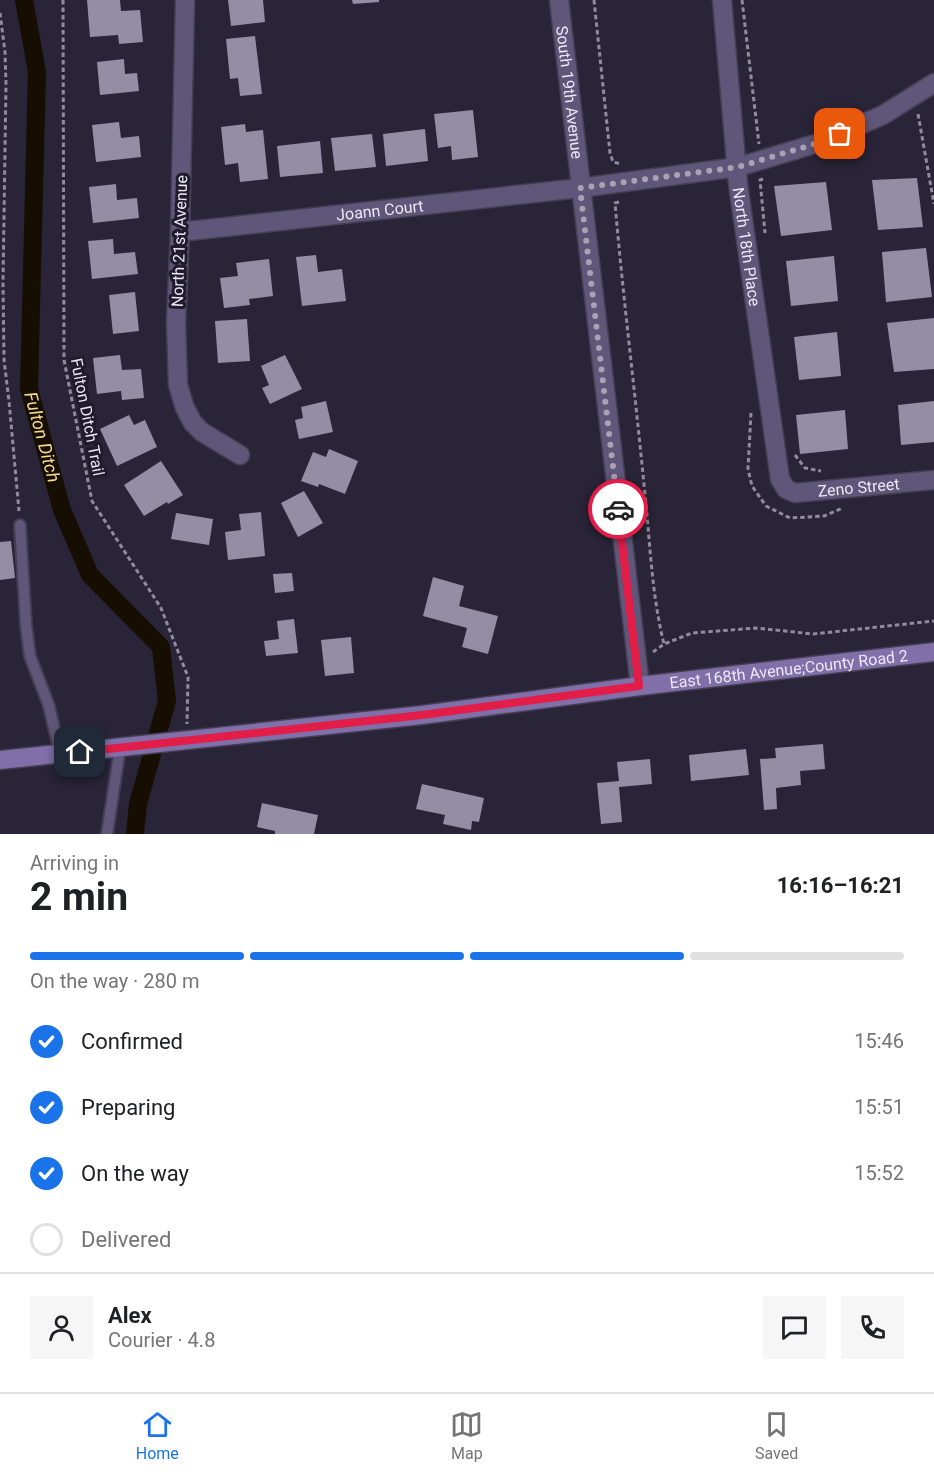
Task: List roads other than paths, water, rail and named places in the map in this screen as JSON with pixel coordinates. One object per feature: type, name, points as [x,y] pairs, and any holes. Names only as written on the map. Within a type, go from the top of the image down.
[{"type":"main road","name":"East 168th Avenue;County Road 2","points":[[0,760],[422,715],[639,686],[934,652]]},
{"type":"street","name":"North 21st Avenue","points":[[185,0],[176,322],[178,385],[185,408],[194,423],[202,432],[240,455]]},
{"type":"street","name":"South 19th Avenue","points":[[559,0],[639,686]]},
{"type":"street","name":"North 18th Place","points":[[722,0],[738,184],[780,479],[786,489]]},
{"type":"street","name":"Joann Court","points":[[180,232],[580,188],[738,167],[818,143],[883,115],[933,85]]},
{"type":"street","name":"Zeno Street","points":[[786,489],[795,493],[934,480]]},
{"type":"lane","points":[[20,525],[30,656],[49,706],[60,754]]},
{"type":"lane","points":[[107,834],[120,748]]},
{"type":"waterway","name":"Fulton Ditch","points":[[24,0],[37,72],[29,389],[62,510],[90,575],[161,647],[167,701],[138,804],[135,834]]}]
